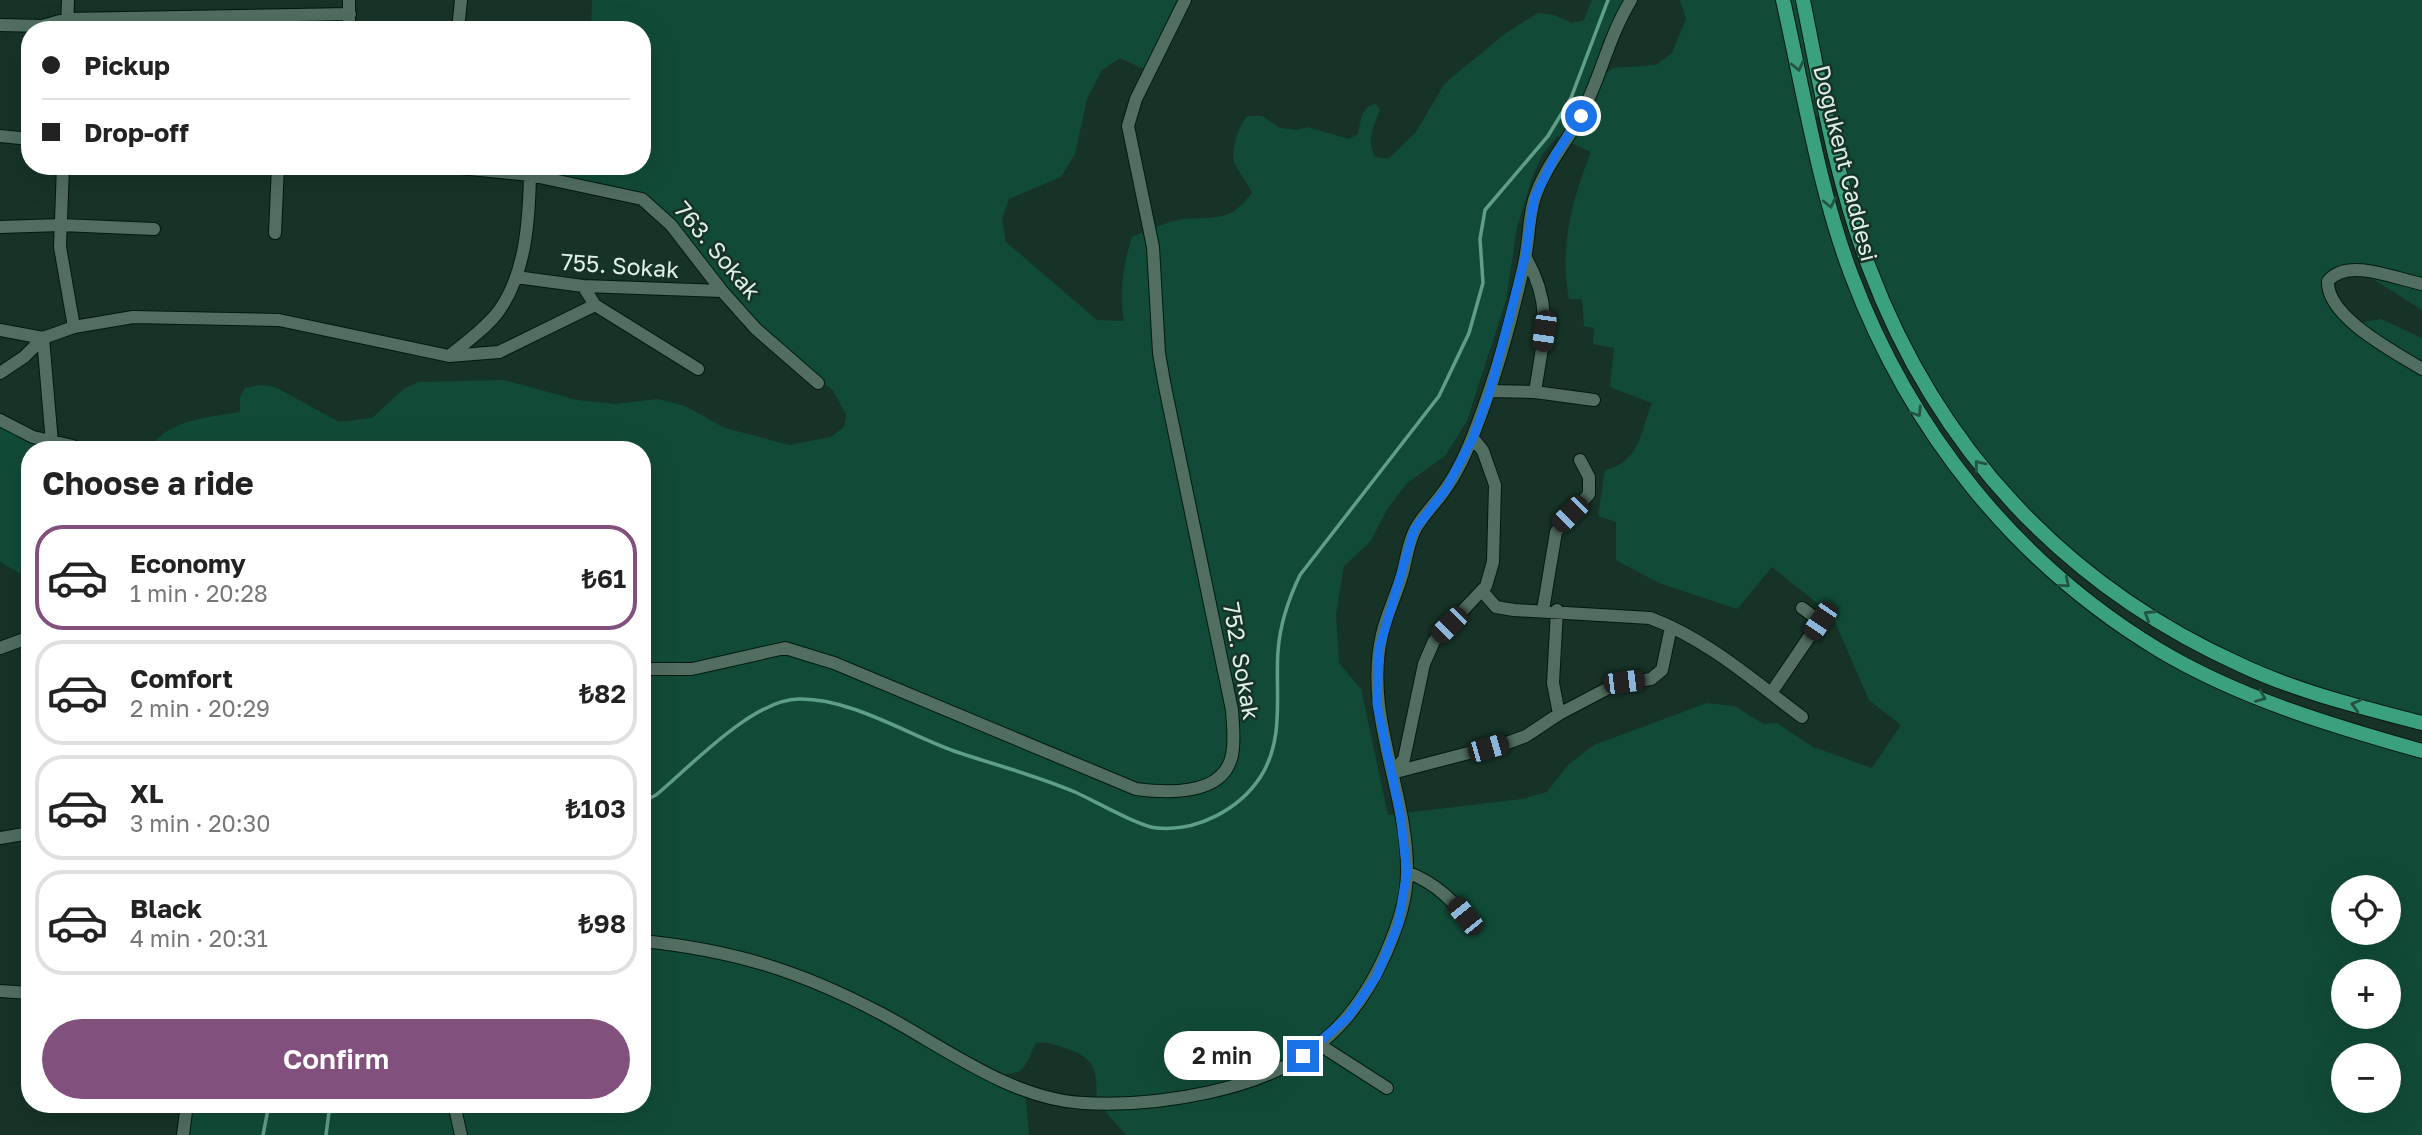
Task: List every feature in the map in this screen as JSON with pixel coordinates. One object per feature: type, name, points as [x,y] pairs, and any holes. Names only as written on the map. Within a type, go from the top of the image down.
[{"type":"main road","name":"Doğukent Caddesi","points":[[1783,0],[1833,216],[1850,273],[1905,391],[1940,447],[1984,504],[2043,564],[2096,609],[2161,651],[2237,688],[2333,726],[2422,751]]},
{"type":"main road","name":"Doğukent Caddesi","points":[[1802,0],[1830,131],[1868,267],[1922,382],[1955,434],[1978,463],[2056,548],[2110,589],[2173,630],[2242,666],[2337,700],[2422,723]]},
{"type":"street","points":[[67,21],[68,0]]},
{"type":"street","points":[[349,0],[350,21]]},
{"type":"street","points":[[459,21],[461,0]]},
{"type":"street","name":"752. Sokak","points":[[651,669],[692,669],[738,656],[792,648],[1136,789],[1189,790],[1210,782],[1227,767],[1232,757],[1233,710],[1165,387],[1153,247],[1128,126],[1136,99],[1185,0]]},
{"type":"street","points":[[651,942],[714,950],[785,970],[840,993],[991,1074],[1025,1089],[1081,1103],[1168,1100],[1212,1090],[1283,1066],[1320,1045],[1348,1017],[1376,977],[1398,925],[1407,872],[1405,840],[1377,704],[1379,649],[1388,610],[1414,530],[1446,489],[1473,438],[1490,391],[1525,258],[1534,199],[1556,154],[1581,116],[1608,44],[1631,0]]},
{"type":"street","points":[[170,21],[350,14]]},
{"type":"street","points":[[0,26],[21,26]]},
{"type":"street","points":[[0,136],[21,138]]},
{"type":"street","points":[[63,175],[60,247],[74,327]]},
{"type":"street","points":[[275,233],[278,175]]},
{"type":"street","points":[[449,356],[498,312],[516,277],[529,218],[530,175]]},
{"type":"street","name":"763. Sokak","points":[[530,175],[642,200],[671,225],[722,292],[756,328],[818,383]]},
{"type":"street","points":[[0,227],[61,225],[154,229]]},
{"type":"street","points":[[1525,258],[1541,284],[1544,331],[1535,392]]},
{"type":"street","points":[[2422,284],[2360,271],[2341,271],[2328,281],[2328,291],[2348,318],[2381,344],[2422,369]]},
{"type":"street","name":"755. Sokak","points":[[516,277],[583,286],[722,292]]},
{"type":"street","points":[[583,286],[595,305],[698,369]]},
{"type":"street","points":[[0,373],[24,357],[43,338],[74,327],[133,317],[279,320],[449,356],[499,352],[595,305]]},
{"type":"street","points":[[0,330],[43,338]]},
{"type":"street","points":[[43,338],[52,441]]},
{"type":"street","points":[[1490,391],[1535,392],[1594,400]]},
{"type":"street","points":[[0,420],[47,441]]},
{"type":"street","points":[[1392,773],[1405,759],[1424,664],[1434,640],[1482,592],[1493,562],[1494,485],[1483,451],[1473,438]]},
{"type":"street","points":[[1543,610],[1556,532],[1589,494],[1591,488],[1580,460]]},
{"type":"street","points":[[1482,592],[1496,607],[1650,618],[1696,638],[1802,717]]},
{"type":"street","points":[[1771,694],[1820,621],[1802,608]]},
{"type":"street","points":[[1557,610],[1553,683],[1559,714]]},
{"type":"street","points":[[1392,773],[1507,743],[1544,726],[1559,714],[1614,685],[1658,675],[1662,670],[1671,627]]},
{"type":"street","points":[[0,648],[21,640]]},
{"type":"street","points":[[0,838],[21,834]]},
{"type":"street","points":[[1407,872],[1430,881],[1444,891],[1474,927]]},
{"type":"street","points":[[0,991],[21,992]]},
{"type":"street","points":[[1320,1045],[1387,1088]]},
{"type":"street","points":[[183,1135],[186,1113]]},
{"type":"street","points":[[456,1113],[461,1135]]},
{"type":"shaded area","points":[[592,0],[1185,0],[1150,72],[1120,58],[1102,70],[1087,99],[1075,154],[1061,177],[1009,199],[1002,219],[1006,242],[1097,320],[1124,321],[1123,279],[1132,237],[1178,220],[1229,214],[1252,193],[1233,158],[1236,139],[1247,116],[1262,116],[1280,128],[1298,130],[1307,127],[1349,139],[1358,134],[1367,108],[1376,104],[1380,110],[1371,146],[1376,157],[1388,159],[1416,132],[1445,83],[1506,33],[1538,13],[1554,15],[1572,23],[1584,20],[1592,0],[1631,0],[1595,80],[1613,68],[1656,65],[1672,53],[1686,19],[1680,0],[2422,0],[2422,310],[2360,271],[2328,281],[2355,324],[2381,319],[2422,338],[2422,723],[2242,666],[2110,589],[2001,491],[1893,322],[1826,115],[1811,117],[1833,216],[1875,331],[1984,504],[2096,609],[2237,688],[2422,751],[2422,1135],[1126,1135],[1097,1102],[1095,1073],[1088,1061],[1074,1051],[1042,1042],[1035,1044],[1022,1069],[1012,1074],[994,1074],[1025,1089],[1029,1135],[183,1135],[186,1113],[651,1113],[651,441],[155,441],[177,426],[202,418],[240,412],[240,397],[245,388],[260,385],[275,387],[339,422],[372,418],[405,388],[419,382],[504,380],[577,400],[615,404],[658,399],[685,406],[725,428],[789,445],[831,437],[844,427],[846,415],[833,390],[795,365],[657,209],[530,175],[651,175],[651,21],[591,21]],"holes":[[[1557,136],[1591,152],[1569,224],[1566,261],[1569,299],[1582,299],[1584,326],[1594,328],[1593,344],[1614,348],[1610,387],[1652,403],[1632,453],[1617,466],[1605,470],[1598,516],[1616,522],[1616,560],[1659,583],[1737,609],[1772,567],[1832,615],[1869,700],[1901,725],[1872,768],[1813,747],[1777,723],[1764,724],[1734,706],[1707,703],[1594,745],[1568,765],[1547,792],[1522,799],[1388,815],[1361,689],[1339,663],[1336,614],[1344,566],[1370,542],[1388,508],[1407,483],[1445,456],[1467,421],[1506,300],[1517,227],[1542,155]]]},
{"type":"shaded area","points":[[0,420],[47,441],[21,441],[21,574],[0,562]]},
{"type":"waterway","points":[[651,798],[743,722],[781,702],[799,699],[838,704],[878,718],[954,751],[1060,786],[1128,818],[1157,828],[1202,822],[1242,799],[1261,776],[1273,746],[1277,715],[1279,641],[1285,612],[1300,575],[1439,396],[1469,333],[1483,283],[1480,239],[1485,210],[1548,136],[1571,98],[1608,0]]},
{"type":"waterway","points":[[263,1135],[267,1113]]},
{"type":"waterway","points":[[326,1135],[329,1113]]},
{"type":"route","points":[[1303,1056],[1320,1045],[1348,1017],[1376,977],[1398,925],[1405,897],[1405,840],[1377,704],[1379,649],[1388,610],[1404,569],[1414,530],[1446,489],[1473,438],[1490,391],[1525,258],[1534,199],[1556,154],[1581,116]]}]
